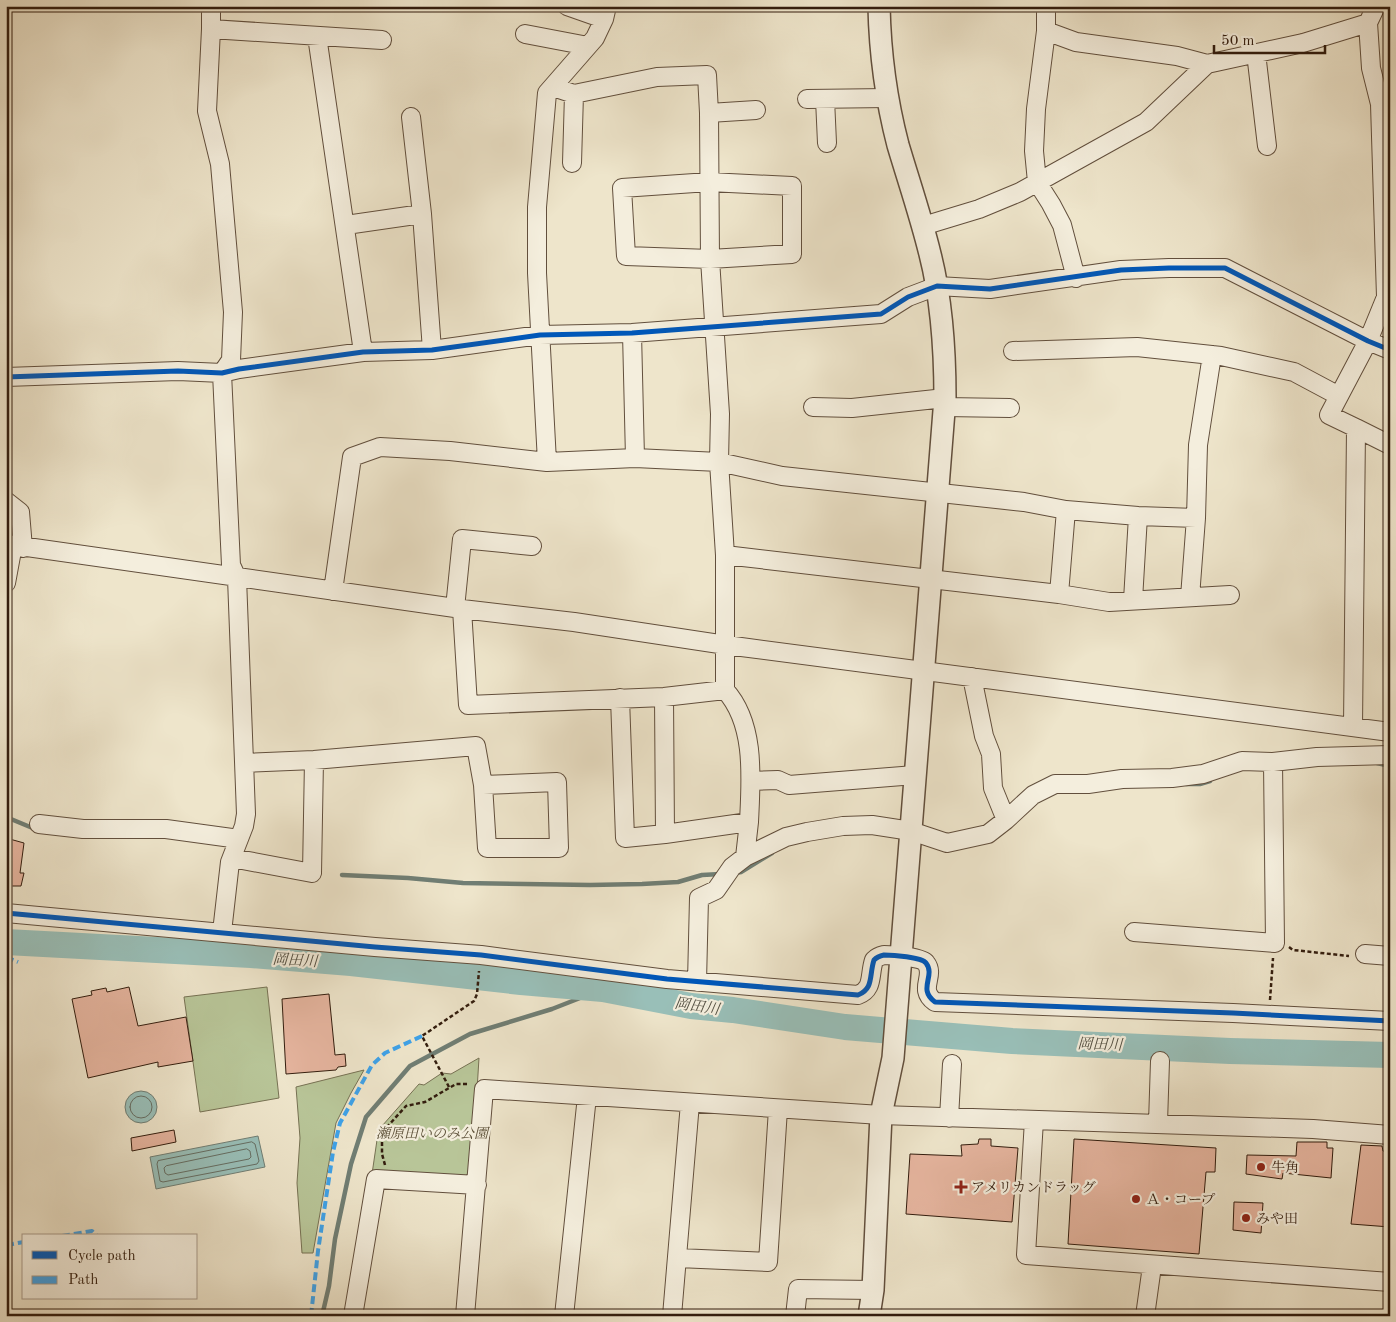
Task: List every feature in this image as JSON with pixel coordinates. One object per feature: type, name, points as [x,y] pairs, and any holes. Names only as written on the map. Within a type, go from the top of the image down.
[{"type":"street","points":[[211,6],[207,111],[220,164],[233,312],[231,360],[222,373],[231,565],[237,578],[246,814],[232,858],[222,932]]},
{"type":"street","points":[[547,462],[537,273],[537,207],[547,93],[594,38],[605,13],[567,6]]},
{"type":"street","points":[[869,1316],[873,1290],[881,1116],[893,1058],[945,402],[943,328],[937,286],[923,226],[898,144],[888,98],[881,48],[880,6]]},
{"type":"street","points":[[1046,6],[1046,31],[1036,109],[1034,151],[1037,182],[1062,225],[1076,278]]},
{"type":"street","points":[[1376,6],[1368,23],[1370,68],[1380,104],[1386,297],[1368,341],[1329,415],[1390,445]]},
{"type":"street","points":[[1046,31],[1076,42],[1177,56],[1207,64],[1303,43],[1368,23]]},
{"type":"street","points":[[211,29],[382,40]]},
{"type":"street","points":[[525,34],[588,46]]},
{"type":"street","points":[[317,36],[363,352]]},
{"type":"street","points":[[1256,53],[1267,146]]},
{"type":"street","points":[[923,226],[979,209],[1020,192],[1146,122],[1207,64]]},
{"type":"street","points":[[553,87],[574,94],[657,77],[707,75],[710,259],[720,414],[719,462],[725,555],[725,690],[732,698],[741,715],[748,742],[751,782],[745,857]]},
{"type":"street","points":[[572,163],[574,94]]},
{"type":"street","points":[[807,99],[888,98]]},
{"type":"street","points":[[825,99],[827,143]]},
{"type":"street","points":[[709,112],[756,110]]},
{"type":"street","points":[[411,116],[422,214],[432,350]]},
{"type":"street","points":[[709,182],[792,186],[792,254],[710,259],[626,256],[622,188],[709,182]]},
{"type":"street","points":[[346,225],[422,214]]},
{"type":"street","points":[[6,377],[178,371],[222,373],[363,352],[432,350],[540,335],[632,333],[714,328],[881,314],[915,294],[937,286],[990,290],[1121,270],[1169,268],[1225,268],[1368,341],[1390,350]]},
{"type":"street","points":[[632,333],[635,458]]},
{"type":"street","points":[[1013,351],[1137,347],[1212,355],[1294,372],[1339,396]]},
{"type":"street","points":[[1190,597],[1196,518],[1198,445],[1212,355]]},
{"type":"street","points":[[814,407],[852,408],[945,402],[1010,408]]},
{"type":"street","points":[[1353,727],[1356,428]]},
{"type":"street","points":[[333,590],[352,458],[380,447],[547,462],[635,458],[719,462],[782,476],[1024,502],[1066,510],[1138,516],[1196,518]]},
{"type":"street","points":[[6,501],[20,512],[6,583]]},
{"type":"street","points":[[1059,594],[1066,510]]},
{"type":"street","points":[[1133,600],[1138,516]]},
{"type":"street","points":[[532,546],[462,539],[458,608],[468,705],[664,697],[725,690]]},
{"type":"street","points":[[14,546],[458,608],[574,622],[726,645],[1390,732]]},
{"type":"street","points":[[725,555],[1059,594],[1110,602],[1230,595]]},
{"type":"street","points":[[972,677],[984,736],[990,754],[992,788],[1006,820]]},
{"type":"street","points":[[664,697],[665,834]]},
{"type":"street","points":[[620,698],[626,838],[749,822]]},
{"type":"street","points":[[245,763],[314,760],[476,746],[483,785],[487,848],[559,848],[557,782],[483,785]]},
{"type":"street","points":[[697,982],[699,898],[716,890],[732,867],[745,857],[786,837],[843,826],[872,825],[910,831],[948,843],[988,834],[1033,795],[1055,784],[1088,784],[1122,779],[1172,778],[1203,774],[1242,760],[1273,762],[1317,757],[1390,755]]},
{"type":"street","points":[[232,858],[312,873],[314,760]]},
{"type":"street","points":[[1134,932],[1275,943],[1273,762]]},
{"type":"street","points":[[751,782],[778,780],[789,785],[915,775]]},
{"type":"street","points":[[39,824],[83,829],[166,829],[239,839]]},
{"type":"street","points":[[6,913],[481,955],[697,982],[858,995],[865,992],[870,986],[874,960],[878,956],[901,956],[922,960],[927,964],[926,992],[935,1002],[1390,1021]]},
{"type":"street","points":[[1365,954],[1390,956]]},
{"type":"street","points":[[1158,1124],[1160,1061]]},
{"type":"street","points":[[949,1118],[952,1064]]},
{"type":"street","points":[[465,1316],[484,1089],[881,1116],[1313,1129],[1390,1135]]},
{"type":"street","points":[[564,1316],[587,1096]]},
{"type":"street","points":[[672,1316],[690,1103]]},
{"type":"street","points":[[678,1258],[768,1262],[778,1108]]},
{"type":"street","points":[[1034,1120],[1026,1255],[1152,1266],[1390,1282]]},
{"type":"street","points":[[353,1316],[376,1179],[477,1185]]},
{"type":"street","points":[[1145,1316],[1152,1266]]},
{"type":"street","points":[[795,1316],[798,1289],[873,1290]]},
{"type":"path","points":[[1268,1015],[1275,943],[1286,945],[1293,950],[1359,958],[1365,954]]},
{"type":"path","points":[[449,1086],[422,1036],[474,1001],[477,994],[481,955]]},
{"type":"path","points":[[385,1179],[382,1139],[387,1127],[406,1106],[425,1102],[440,1095],[449,1086],[456,1084],[478,1085],[484,1089]]},
{"type":"green space","points":[[267,987],[279,1098],[200,1112],[184,997]]},
{"type":"green space","name":"瀬原田いのみ公園","points":[[479,1058],[472,1171],[465,1178],[372,1174],[377,1140],[382,1126],[419,1084],[424,1085],[442,1073],[451,1074]]},
{"type":"green space","points":[[364,1070],[336,1123],[313,1253],[302,1253],[297,1183],[300,1138],[296,1087]]},
{"type":"water","points":[[141,1091],[147,1092],[152,1096],[156,1101],[156,1113],[152,1118],[147,1122],[141,1123],[135,1122],[130,1118],[126,1113],[125,1107],[126,1101],[130,1096],[135,1092]]},
{"type":"water","points":[[258,1136],[265,1167],[156,1189],[150,1157]]},
{"type":"building","points":[[6,838],[24,843],[20,873],[24,873],[21,886],[6,886]]},
{"type":"building","points":[[129,987],[138,1026],[186,1017],[193,1061],[158,1067],[158,1062],[88,1078],[72,999],[92,995],[91,991],[106,988],[107,992]]},
{"type":"building","points":[[329,994],[335,1055],[345,1054],[346,1066],[338,1067],[336,1070],[286,1074],[282,999]]},
{"type":"building","points":[[174,1130],[176,1142],[132,1151],[131,1138]]},
{"type":"building","points":[[979,1139],[991,1139],[991,1146],[1018,1148],[1012,1222],[906,1214],[910,1154],[962,1156],[961,1145],[978,1144]]},
{"type":"building","points":[[1074,1139],[1216,1148],[1215,1172],[1206,1172],[1199,1254],[1068,1244]]},
{"type":"building","points":[[1297,1142],[1327,1142],[1327,1148],[1333,1148],[1331,1178],[1283,1173],[1282,1179],[1246,1174],[1247,1155],[1296,1156]]},
{"type":"building","points":[[1361,1145],[1382,1146],[1383,1151],[1390,1152],[1390,1227],[1351,1224]]},
{"type":"building","points":[[1234,1202],[1263,1203],[1261,1233],[1233,1230]]},
{"type":"waterway","points":[[1377,763],[1390,766]]},
{"type":"waterway","points":[[1186,784],[1200,784],[1210,781]]},
{"type":"waterway","points":[[6,817],[35,829]]},
{"type":"waterway","points":[[736,873],[741,872],[772,853]]},
{"type":"waterway","points":[[342,875],[463,883],[590,885],[678,882],[702,875],[721,874]]},
{"type":"waterway","name":"岡田川","points":[[6,942],[251,955],[351,963],[603,989],[691,1006],[733,1010],[845,1027],[1012,1041],[1230,1051],[1390,1055]]},
{"type":"waterway","points":[[322,1316],[329,1286],[335,1239],[351,1164],[366,1117],[410,1066],[470,1034],[552,1009],[603,989]]},
{"type":"marked path","points":[[6,957],[18,962]]},
{"type":"marked path","points":[[311,1316],[318,1251],[333,1152],[340,1123],[372,1065],[385,1053],[422,1036]]},
{"type":"marked path","points":[[74,1234],[92,1231],[95,1234]]},
{"type":"marked path","points":[[6,1245],[22,1242]]},
{"type":"cycle path","points":[[6,377],[178,371],[222,373],[363,352],[432,350],[540,335],[632,333],[881,314],[908,297],[937,286],[990,289],[1121,270],[1169,268],[1225,268],[1368,341],[1390,350]]},
{"type":"cycle path","points":[[6,913],[481,955],[667,979],[858,995],[867,989],[869,985],[874,960],[884,955],[893,955],[913,958],[926,963],[929,968],[927,992],[935,1002],[1390,1021]]},
{"type":"place","name":"牛角","points":[[1261,1167]]},
{"type":"place","name":"アメリカンドラッグ","points":[[961,1187]]},
{"type":"place","name":"Ａ・コープ","points":[[1136,1199]]},
{"type":"place","name":"みや田","points":[[1246,1218]]}]
